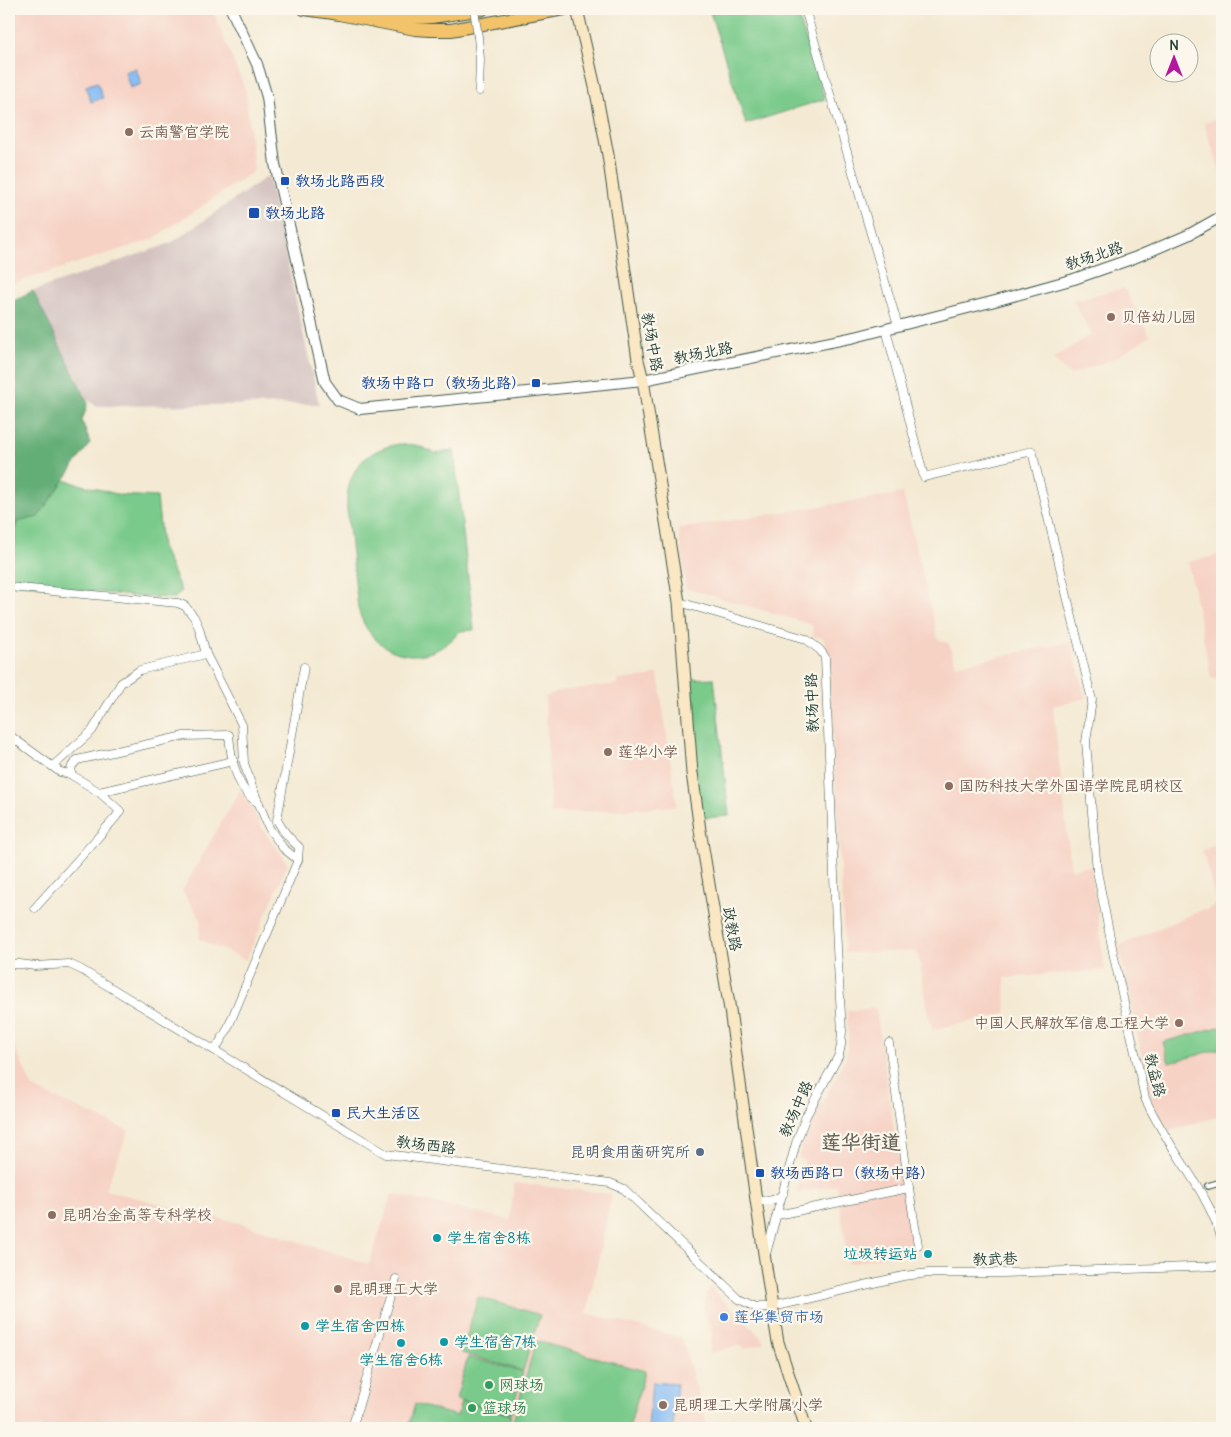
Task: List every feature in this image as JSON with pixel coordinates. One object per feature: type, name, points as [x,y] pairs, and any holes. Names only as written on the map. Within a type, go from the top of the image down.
[{"type":"highway","points":[[304,9],[391,18],[448,15],[484,9]]},
{"type":"highway","points":[[334,13],[415,28],[451,30],[564,9]]},
{"type":"main road","name":"教场中路","points":[[577,9],[608,155],[638,360],[643,380],[678,602]]},
{"type":"main road","name":"政教路","points":[[678,602],[695,792],[730,1010],[764,1259]]},
{"type":"main road","name":"教场中路","points":[[764,1259],[778,1342],[806,1428]]},
{"type":"street","name":"教场北路","points":[[231,9],[257,64],[267,97],[275,164],[325,382],[338,400],[360,409],[643,380],[855,337],[1074,279],[1126,261],[1188,234],[1222,216]]},
{"type":"street","points":[[474,9],[480,59],[479,91]]},
{"type":"street","points":[[804,9],[898,326]]},
{"type":"street","name":"教益路","points":[[886,329],[924,477],[1032,451],[1092,700],[1086,742],[1097,871],[1114,957],[1146,1098],[1154,1118],[1212,1210],[1222,1240]]},
{"type":"street","points":[[9,587],[178,603],[185,606],[194,617],[206,654],[242,725],[244,763],[269,828],[283,848],[298,860]]},
{"type":"street","name":"教场中路","points":[[678,602],[806,639],[820,650],[825,657],[842,1031],[841,1045],[838,1055],[806,1116],[796,1143],[764,1259]]},
{"type":"street","points":[[53,766],[92,731],[120,683],[140,670],[206,654]]},
{"type":"street","points":[[215,1050],[227,1030],[298,860],[299,846],[282,830],[277,820],[304,667]]},
{"type":"street","points":[[9,733],[13,738],[60,772],[70,774],[99,792],[120,811],[34,908]]},
{"type":"street","points":[[70,774],[72,766],[77,760],[184,736],[229,735],[236,774],[251,799],[259,803]]},
{"type":"street","points":[[99,792],[233,761]]},
{"type":"street","name":"教场西路","points":[[9,964],[35,966],[70,964],[80,969],[386,1154],[617,1185],[624,1189],[738,1299],[755,1306],[772,1307]]},
{"type":"street","points":[[889,1043],[918,1246]]},
{"type":"street","points":[[1208,1186],[1222,1182]]},
{"type":"street","points":[[777,1215],[909,1188]]},
{"type":"street","points":[[755,1198],[770,1202],[783,1193]]},
{"type":"street","name":"教武巷","points":[[772,1307],[903,1276],[1222,1266]]},
{"type":"street","points":[[352,1428],[396,1279]]},
{"type":"shaded area","name":"云南警官学院","points":[[9,9],[212,9],[246,92],[254,171],[153,239],[9,285]]},
{"type":"shaded area","points":[[1222,117],[1222,178],[1204,123]]},
{"type":"shaded area","points":[[268,176],[319,404],[97,406],[47,372],[33,291],[171,243]]},
{"type":"shaded area","name":"贝倍幼儿园","points":[[1124,288],[1150,336],[1115,358],[1070,375],[1053,359],[1091,334],[1073,300]]},
{"type":"shaded area","name":"国防科技大学外国语学院昆明校区","points":[[903,493],[938,639],[949,644],[956,665],[1071,642],[1086,698],[1053,706],[1071,869],[1091,866],[1105,970],[1005,978],[1006,1014],[932,1030],[917,951],[845,953],[828,656],[824,639],[813,636],[812,625],[686,588],[678,529]]},
{"type":"shaded area","points":[[1222,554],[1222,679],[1211,678],[1188,562]]},
{"type":"shaded area","name":"莲华小学","points":[[658,673],[677,806],[551,814],[545,697],[559,691],[617,684],[617,680],[648,677]]},
{"type":"shaded area","points":[[240,790],[263,830],[288,864],[246,960],[199,939],[201,919],[182,891]]},
{"type":"shaded area","name":"中国人民解放军信息工程大学","points":[[1222,840],[1222,1115],[1170,1131],[1161,1120],[1152,1101],[1118,946],[1204,909],[1205,911],[1217,903],[1202,851]]},
{"type":"shaded area","points":[[876,1008],[894,1130],[916,1250],[848,1264],[837,1185],[796,1193],[804,1160],[798,1158],[804,1138],[823,1100],[829,1132],[824,1100],[846,1057],[848,1038],[847,1011]]},
{"type":"shaded area","name":"昆明理工大学","points":[[9,1036],[33,1088],[129,1131],[105,1190],[243,1224],[369,1264],[392,1194],[510,1220],[514,1183],[612,1194],[587,1313],[682,1338],[708,1428],[9,1428]]},
{"type":"shaded area","name":"莲华集贸市场","points":[[711,1288],[762,1338],[764,1343],[743,1349],[742,1345],[709,1353],[712,1334],[704,1309],[706,1294]]},
{"type":"green space","points":[[709,9],[796,9],[825,99],[746,124]]},
{"type":"green space","points":[[33,291],[88,403],[82,421],[90,443],[38,517],[17,522],[9,559],[9,302]]},
{"type":"green space","points":[[399,444],[416,445],[435,453],[454,451],[474,630],[460,631],[447,644],[432,652],[417,655],[402,654],[387,648],[375,638],[365,625],[358,608],[347,509],[349,484],[359,465],[375,452]]},
{"type":"green space","points":[[64,480],[120,495],[157,497],[162,547],[181,591],[175,598],[132,596],[9,582],[9,559],[17,522],[38,517]]},
{"type":"green space","points":[[714,678],[729,816],[703,818],[697,788],[688,679]]},
{"type":"green space","points":[[1222,1026],[1222,1048],[1169,1063],[1163,1042]]},
{"type":"green space","points":[[478,1297],[540,1315],[523,1371],[462,1353]]},
{"type":"green space","points":[[536,1341],[645,1371],[629,1428],[511,1428]]},
{"type":"green space","name":"网球场","points":[[468,1357],[523,1372],[511,1414],[456,1399]]},
{"type":"green space","points":[[461,1401],[511,1415],[508,1428],[408,1428],[415,1404],[457,1416]]},
{"type":"water","points":[[136,68],[141,84],[130,88],[125,72]]},
{"type":"water","points":[[97,82],[103,98],[91,102],[86,86]]},
{"type":"water","points":[[652,1382],[677,1384],[673,1428],[648,1428]]},
{"type":"place","name":"云南警官学院","points":[[129,132]]},
{"type":"place","name":"教场北路西段","points":[[285,181]]},
{"type":"place","name":"教场北路","points":[[254,213]]},
{"type":"place","name":"贝倍幼儿园","points":[[1111,317]]},
{"type":"place","name":"教场中路口（教场北路）","points":[[536,383]]},
{"type":"place","name":"莲华小学","points":[[608,752]]},
{"type":"place","name":"国防科技大学外国语学院昆明校区","points":[[949,786]]},
{"type":"place","name":"中国人民解放军信息工程大学","points":[[1179,1023]]},
{"type":"place","name":"民大生活区","points":[[336,1113]]},
{"type":"place","name":"昆明食用菌研究所","points":[[700,1152]]},
{"type":"place","name":"教场西路口（教场中路）","points":[[760,1173]]},
{"type":"place","name":"昆明冶金高等专科学校","points":[[52,1215]]},
{"type":"place","name":"学生宿舍8栋","points":[[437,1238]]},
{"type":"place","name":"垃圾转运站","points":[[928,1254]]},
{"type":"place","name":"昆明理工大学","points":[[338,1289]]},
{"type":"place","name":"莲华集贸市场","points":[[724,1317]]},
{"type":"place","name":"学生宿舍四栋","points":[[305,1326]]},
{"type":"place","name":"学生宿舍7栋","points":[[444,1342]]},
{"type":"place","name":"学生宿舍6栋","points":[[401,1343]]},
{"type":"place","name":"网球场","points":[[489,1385]]},
{"type":"place","name":"昆明理工大学附属小学","points":[[663,1405]]},
{"type":"place","name":"篮球场","points":[[472,1408]]},
{"type":"district","name":"莲华街道","points":[[861,1142]]}]
